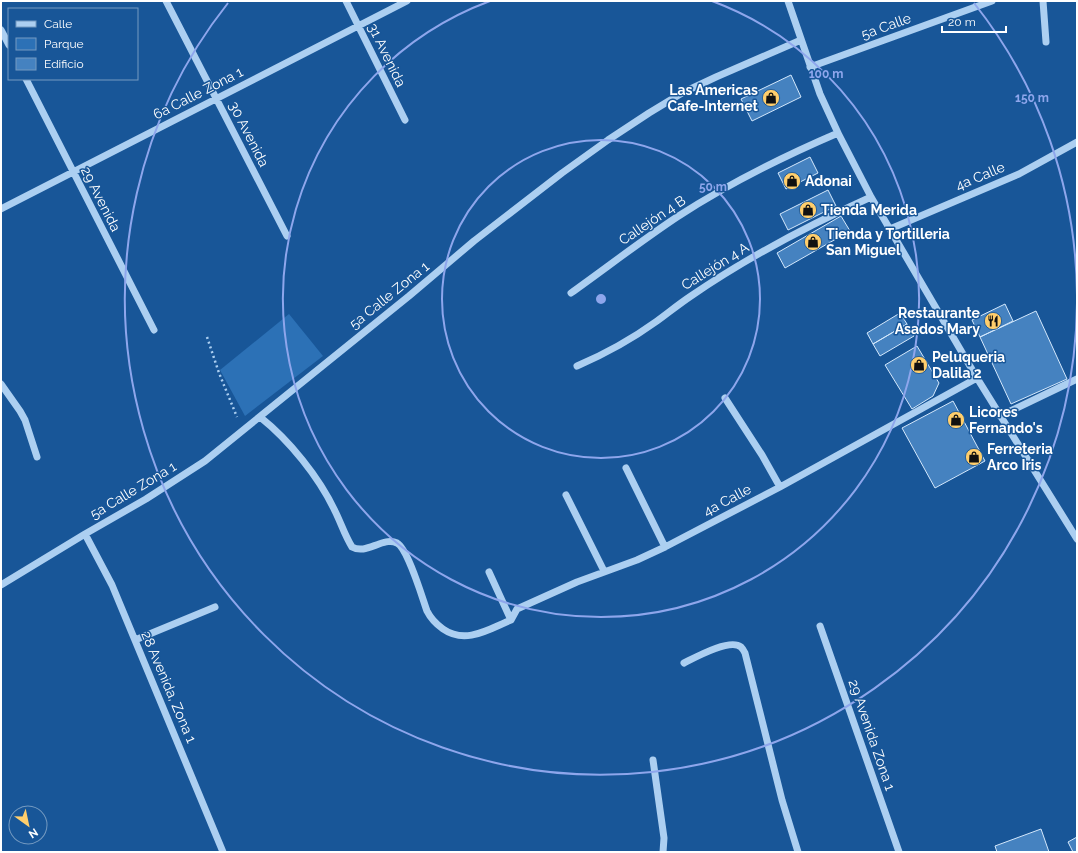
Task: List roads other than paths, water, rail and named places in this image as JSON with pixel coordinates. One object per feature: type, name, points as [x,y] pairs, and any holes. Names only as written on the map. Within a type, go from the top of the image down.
[{"type":"street","name":"30 Avenida","points":[[166,1],[287,236]]},
{"type":"street","name":"31 Avenida","points":[[346,1],[405,120]]},
{"type":"street","name":"6a Calle Zona 1","points":[[1,209],[407,1]]},
{"type":"street","points":[[788,1],[820,94],[871,197],[977,378],[1077,540]]},
{"type":"street","name":"5a Calle","points":[[810,67],[992,1]]},
{"type":"street","points":[[1043,1],[1046,42]]},
{"type":"street","points":[[1,30],[8,43]]},
{"type":"street","name":"5a Calle Zona 1","points":[[1,585],[178,479],[205,461],[474,241],[562,173],[608,140],[649,113],[682,94],[716,77],[801,40]]},
{"type":"street","name":"29 Avenida","points":[[27,80],[154,330]]},
{"type":"street","name":"Callejón 4 B","points":[[571,293],[677,217],[723,189],[796,151],[838,133]]},
{"type":"street","name":"4a Calle","points":[[890,229],[1019,174],[1077,142]]},
{"type":"street","name":"Callejón 4 A","points":[[577,366],[622,344],[691,296],[768,248],[824,218],[871,197]]},
{"type":"street","name":"4a Calle","points":[[260,417],[289,444],[324,491],[335,510],[352,547],[360,550],[386,542],[396,542],[405,552],[431,618],[437,625],[456,636],[465,637],[486,631],[511,620],[517,609],[577,582],[637,560],[665,547],[780,487],[977,378]]},
{"type":"street","points":[[1000,416],[1077,379]]},
{"type":"street","points":[[1,384],[25,420],[37,457]]},
{"type":"street","points":[[726,398],[762,455],[780,487]]},
{"type":"street","points":[[626,468],[665,547]]},
{"type":"street","points":[[566,495],[604,571]]},
{"type":"street","name":"28 Avenida, Zona 1","points":[[85,534],[112,585],[223,852]]},
{"type":"street","points":[[489,572],[511,620]]},
{"type":"street","points":[[135,640],[215,607]]},
{"type":"street","name":"29 Avenida Zona 1","points":[[820,626],[899,852]]},
{"type":"street","points":[[684,662],[723,646],[734,645],[741,647],[745,653],[782,800],[798,852]]},
{"type":"street","points":[[653,760],[664,838],[663,852]]},
{"type":"place","name":"Las Americas Cafe-Internet","points":[[771,98]]},
{"type":"place","name":"Adonai","points":[[792,181]]},
{"type":"place","name":"Tienda Merida","points":[[808,210]]},
{"type":"place","name":"Tienda y Tortilleria San Miguel","points":[[813,242]]},
{"type":"place","name":"Restaurante Asados Mary","points":[[993,321]]},
{"type":"place","name":"Peluqueria Dalila 2","points":[[919,365]]},
{"type":"place","name":"Licores Fernando's","points":[[956,420]]},
{"type":"place","name":"Ferreteria Arco Iris","points":[[974,457]]}]
